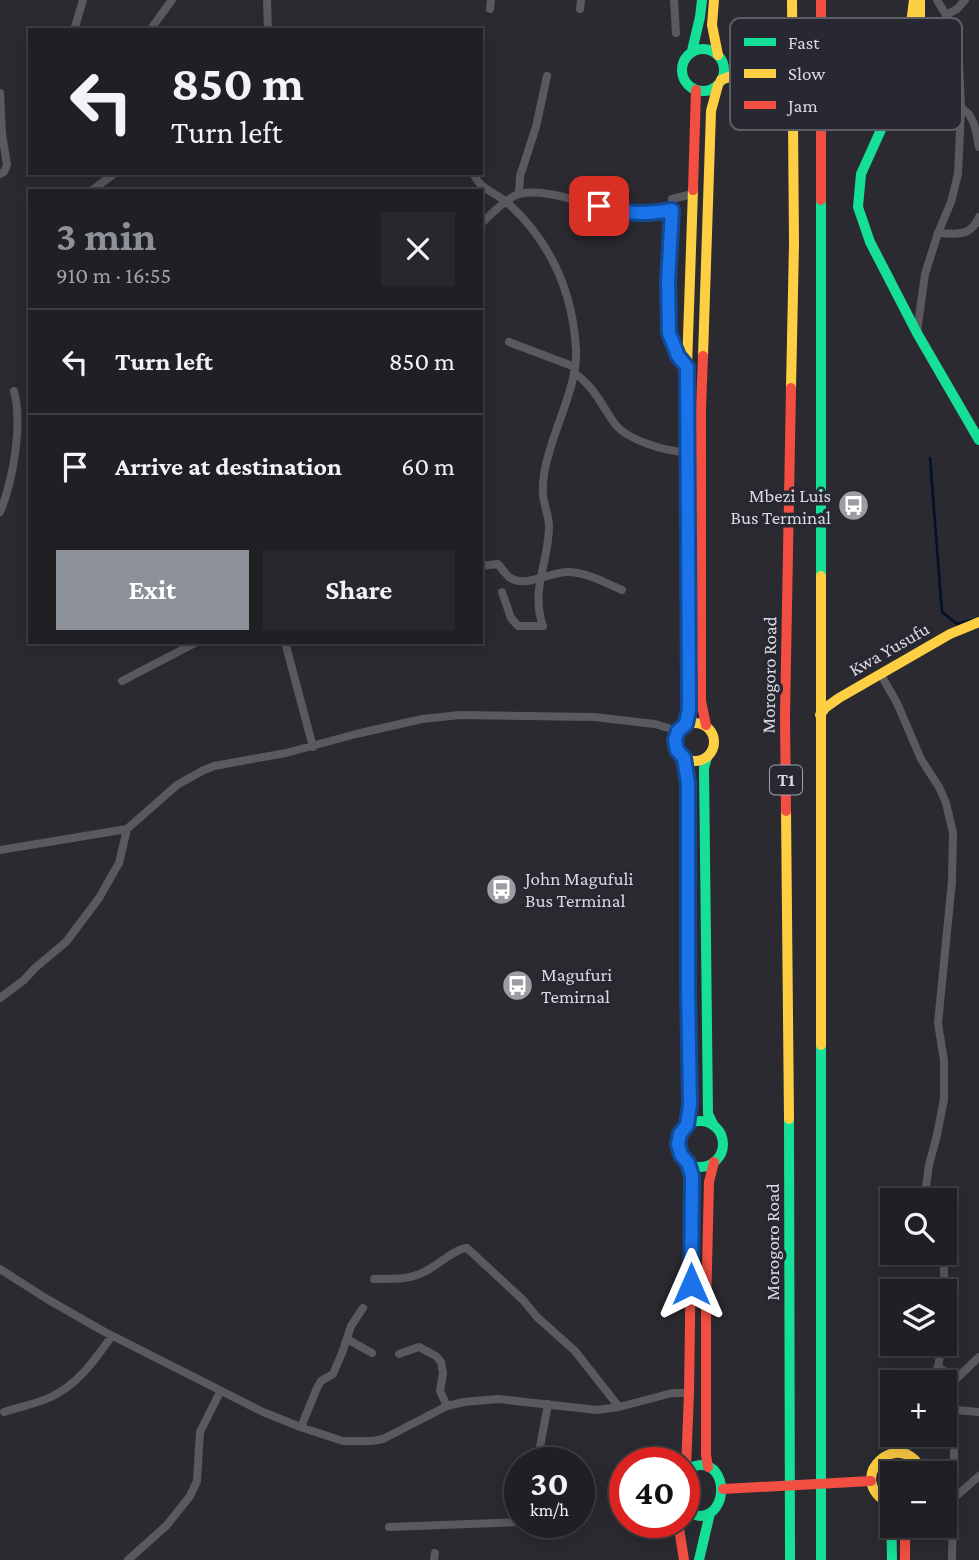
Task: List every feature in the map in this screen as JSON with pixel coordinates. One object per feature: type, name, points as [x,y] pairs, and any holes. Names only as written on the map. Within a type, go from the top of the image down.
[{"type":"main road","points":[[692,51],[702,0]]},
{"type":"main road","points":[[696,90],[687,367],[689,709],[675,740],[680,754],[693,761],[707,757],[714,743],[712,733],[706,725],[701,701],[701,410],[710,111],[724,70],[712,25],[714,0]]},
{"type":"main road","name":"Morogoro Road","points":[[792,0],[792,18]]},
{"type":"main road","name":"T1","points":[[821,0],[821,18]]},
{"type":"main road","points":[[912,18],[914,0]]},
{"type":"main road","points":[[920,0],[920,18]]},
{"type":"main road","points":[[730,61],[709,49],[697,49],[684,59],[682,69],[682,75],[688,85],[696,90],[708,90],[730,77]]},
{"type":"main road","name":"Morogoro Road","points":[[790,1560],[785,716],[794,243],[793,130]]},
{"type":"main road","name":"T1","points":[[821,130],[821,1560]]},
{"type":"main road","points":[[881,130],[861,174],[858,206],[870,242],[917,333],[979,440]]},
{"type":"main road","name":"Kwa Yusufu","points":[[820,715],[839,698],[950,634],[979,622]]},
{"type":"main road","points":[[682,727],[696,722],[706,725]]},
{"type":"main road","points":[[707,757],[704,768],[708,1114],[720,1132],[723,1143],[709,1182],[706,1297],[708,1467]]},
{"type":"main road","points":[[684,758],[688,783],[690,1104],[687,1125]]},
{"type":"main road","points":[[686,1447],[690,1393],[692,1176],[678,1144],[680,1134],[692,1122],[703,1121],[713,1125]]},
{"type":"main road","points":[[688,1163],[704,1166],[714,1162]]},
{"type":"main road","points":[[880,1499],[871,1481],[873,1468],[881,1459],[892,1453],[905,1454],[917,1461]]},
{"type":"main road","points":[[700,1466],[713,1469],[720,1478],[723,1489],[719,1506],[710,1513],[700,1516]]},
{"type":"main road","points":[[723,1489],[871,1481]]},
{"type":"main road","points":[[699,1560],[710,1513]]},
{"type":"main road","points":[[681,1538],[684,1560]]},
{"type":"main road","points":[[892,1538],[892,1560]]},
{"type":"main road","points":[[905,1538],[905,1560]]},
{"type":"street","points":[[75,28],[83,0]]},
{"type":"street","points":[[151,28],[172,0]]},
{"type":"street","points":[[267,0],[268,28]]},
{"type":"street","points":[[674,0],[676,33]]},
{"type":"street","points":[[937,0],[947,18]]},
{"type":"street","points":[[946,15],[957,9],[965,0]]},
{"type":"street","points":[[519,194],[520,176],[536,127],[547,76]]},
{"type":"street","points":[[0,93],[7,166],[0,174]]},
{"type":"street","points":[[962,109],[970,113],[979,147]]},
{"type":"street","points":[[917,333],[922,285],[958,174],[960,130]]},
{"type":"street","points":[[94,189],[112,175]]},
{"type":"street","points":[[474,175],[479,184],[506,201],[542,242],[560,276],[571,318],[576,352],[574,370],[545,468],[543,495],[549,527],[538,608],[543,626],[518,626],[511,618],[502,592]]},
{"type":"street","points":[[483,223],[506,201],[519,194],[533,193],[646,215],[672,210]]},
{"type":"street","points":[[687,367],[678,356],[669,333],[668,281],[672,199],[692,194]]},
{"type":"street","points":[[938,233],[962,234],[975,225],[979,217]]},
{"type":"street","points":[[509,342],[574,370],[586,381],[614,423],[624,433],[673,452],[687,452]]},
{"type":"street","points":[[0,512],[14,457],[18,410],[14,391]]},
{"type":"street","points":[[483,566],[498,564],[509,577],[519,580],[540,579],[566,572],[593,577],[622,590]]},
{"type":"street","points":[[121,681],[193,644]]},
{"type":"street","points":[[286,644],[313,747]]},
{"type":"street","points":[[881,675],[897,703],[921,759],[939,787],[953,833],[952,881],[938,1023],[944,1061],[944,1099],[926,1188]]},
{"type":"street","points":[[0,850],[127,829],[177,785],[202,771],[230,762],[313,747],[422,719],[460,715],[593,717],[682,727]]},
{"type":"street","points":[[0,998],[66,942],[99,898],[119,863],[127,829]]},
{"type":"street","points":[[374,1279],[418,1275],[460,1249],[467,1248],[575,1351],[619,1407]]},
{"type":"street","points":[[0,1269],[112,1336],[220,1392],[303,1428],[343,1441],[372,1441],[390,1437],[447,1406],[464,1402],[498,1399],[597,1410],[672,1393],[690,1393]]},
{"type":"street","points":[[303,1428],[317,1388],[321,1381],[333,1374],[354,1321],[363,1308]]},
{"type":"street","points":[[4,1412],[57,1394],[86,1372],[112,1336]]},
{"type":"street","points":[[347,1339],[372,1353]]},
{"type":"street","points":[[399,1354],[419,1347],[436,1356],[442,1367],[440,1391],[447,1406]]},
{"type":"street","points":[[937,1370],[940,1356]]},
{"type":"street","points":[[957,1378],[979,1357]]},
{"type":"street","points":[[938,1367],[942,1370]]},
{"type":"street","points":[[128,1560],[167,1525],[190,1496],[197,1481],[200,1432],[220,1392]]},
{"type":"street","points":[[540,1447],[548,1404]]},
{"type":"street","points":[[957,1410],[979,1412]]},
{"type":"street","points":[[905,1454],[907,1447]]},
{"type":"street","points":[[957,1496],[979,1476]]},
{"type":"street","points":[[389,1527],[504,1523]]},
{"type":"street","points":[[952,1538],[952,1560]]},
{"type":"waterway","points":[[930,458],[942,612],[957,624],[971,620]]},
{"type":"traffic: fast","points":[[692,51],[702,0]]},
{"type":"traffic: fast","points":[[703,49],[718,55],[724,70],[718,85],[703,91],[688,85],[682,70],[688,55],[703,49]]},
{"type":"traffic: fast","points":[[881,130],[861,174],[858,207],[870,242],[917,333],[979,440]]},
{"type":"traffic: fast","points":[[821,200],[821,576]]},
{"type":"traffic: fast","points":[[707,757],[704,768],[708,1114],[713,1124]]},
{"type":"traffic: fast","points":[[821,1045],[821,1560]]},
{"type":"traffic: fast","points":[[789,1119],[790,1560]]},
{"type":"traffic: fast","points":[[700,1121],[716,1128],[723,1144],[716,1160],[700,1167],[684,1160],[677,1144],[684,1128],[700,1121]]},
{"type":"traffic: fast","points":[[700,1465],[710,1467],[716,1473],[721,1490],[716,1508],[709,1514],[700,1516]]},
{"type":"traffic: fast","points":[[699,1560],[710,1513]]},
{"type":"traffic: fast","points":[[892,1538],[892,1560]]},
{"type":"traffic: slow","points":[[714,0],[712,25],[718,55]]},
{"type":"traffic: slow","points":[[792,0],[792,18]]},
{"type":"traffic: slow","points":[[912,18],[914,0]]},
{"type":"traffic: slow","points":[[920,0],[920,18]]},
{"type":"traffic: slow","points":[[721,80],[730,76]]},
{"type":"traffic: slow","points":[[703,356],[711,111],[718,85]]},
{"type":"traffic: slow","points":[[791,388],[793,130]]},
{"type":"traffic: slow","points":[[686,724],[689,709],[687,367],[693,190]]},
{"type":"traffic: slow","points":[[821,576],[821,1045]]},
{"type":"traffic: slow","points":[[820,715],[839,698],[950,634],[979,622]]},
{"type":"traffic: slow","points":[[695,723],[709,728],[714,742],[709,756],[695,761],[681,756],[676,742],[681,728],[695,723]]},
{"type":"traffic: slow","points":[[786,811],[789,1119]]},
{"type":"traffic: slow","points":[[880,1496],[871,1482],[873,1470],[880,1460],[891,1454],[903,1453],[915,1461]]},
{"type":"traffic: jam","points":[[821,0],[821,18]]},
{"type":"traffic: jam","points":[[693,190],[696,90]]},
{"type":"traffic: jam","points":[[821,130],[821,200]]},
{"type":"traffic: jam","points":[[703,356],[701,701],[706,725]]},
{"type":"traffic: jam","points":[[786,811],[785,716],[791,388]]},
{"type":"traffic: jam","points":[[684,758],[688,783],[690,1104],[687,1125]]},
{"type":"traffic: jam","points":[[708,1467],[706,1310],[709,1182],[714,1162]]},
{"type":"traffic: jam","points":[[687,1447],[692,1176],[688,1163]]},
{"type":"traffic: jam","points":[[723,1489],[871,1481]]},
{"type":"traffic: jam","points":[[681,1538],[684,1560]]},
{"type":"traffic: jam","points":[[905,1538],[905,1560]]},
{"type":"place","name":"Mbezi Luis Bus Terminal","points":[[854,506]]},
{"type":"place","name":"John Magufuli Bus Terminal","points":[[502,889]]},
{"type":"place","name":"Magufuri Temirnal","points":[[518,985]]},
{"type":"route","points":[[599,206],[646,215],[672,210],[668,281],[669,333],[678,356],[687,367],[689,709],[686,724],[678,731],[675,740],[677,750],[684,758],[688,783],[690,1104],[687,1125],[680,1134],[678,1144],[692,1176],[691,1284]]}]
